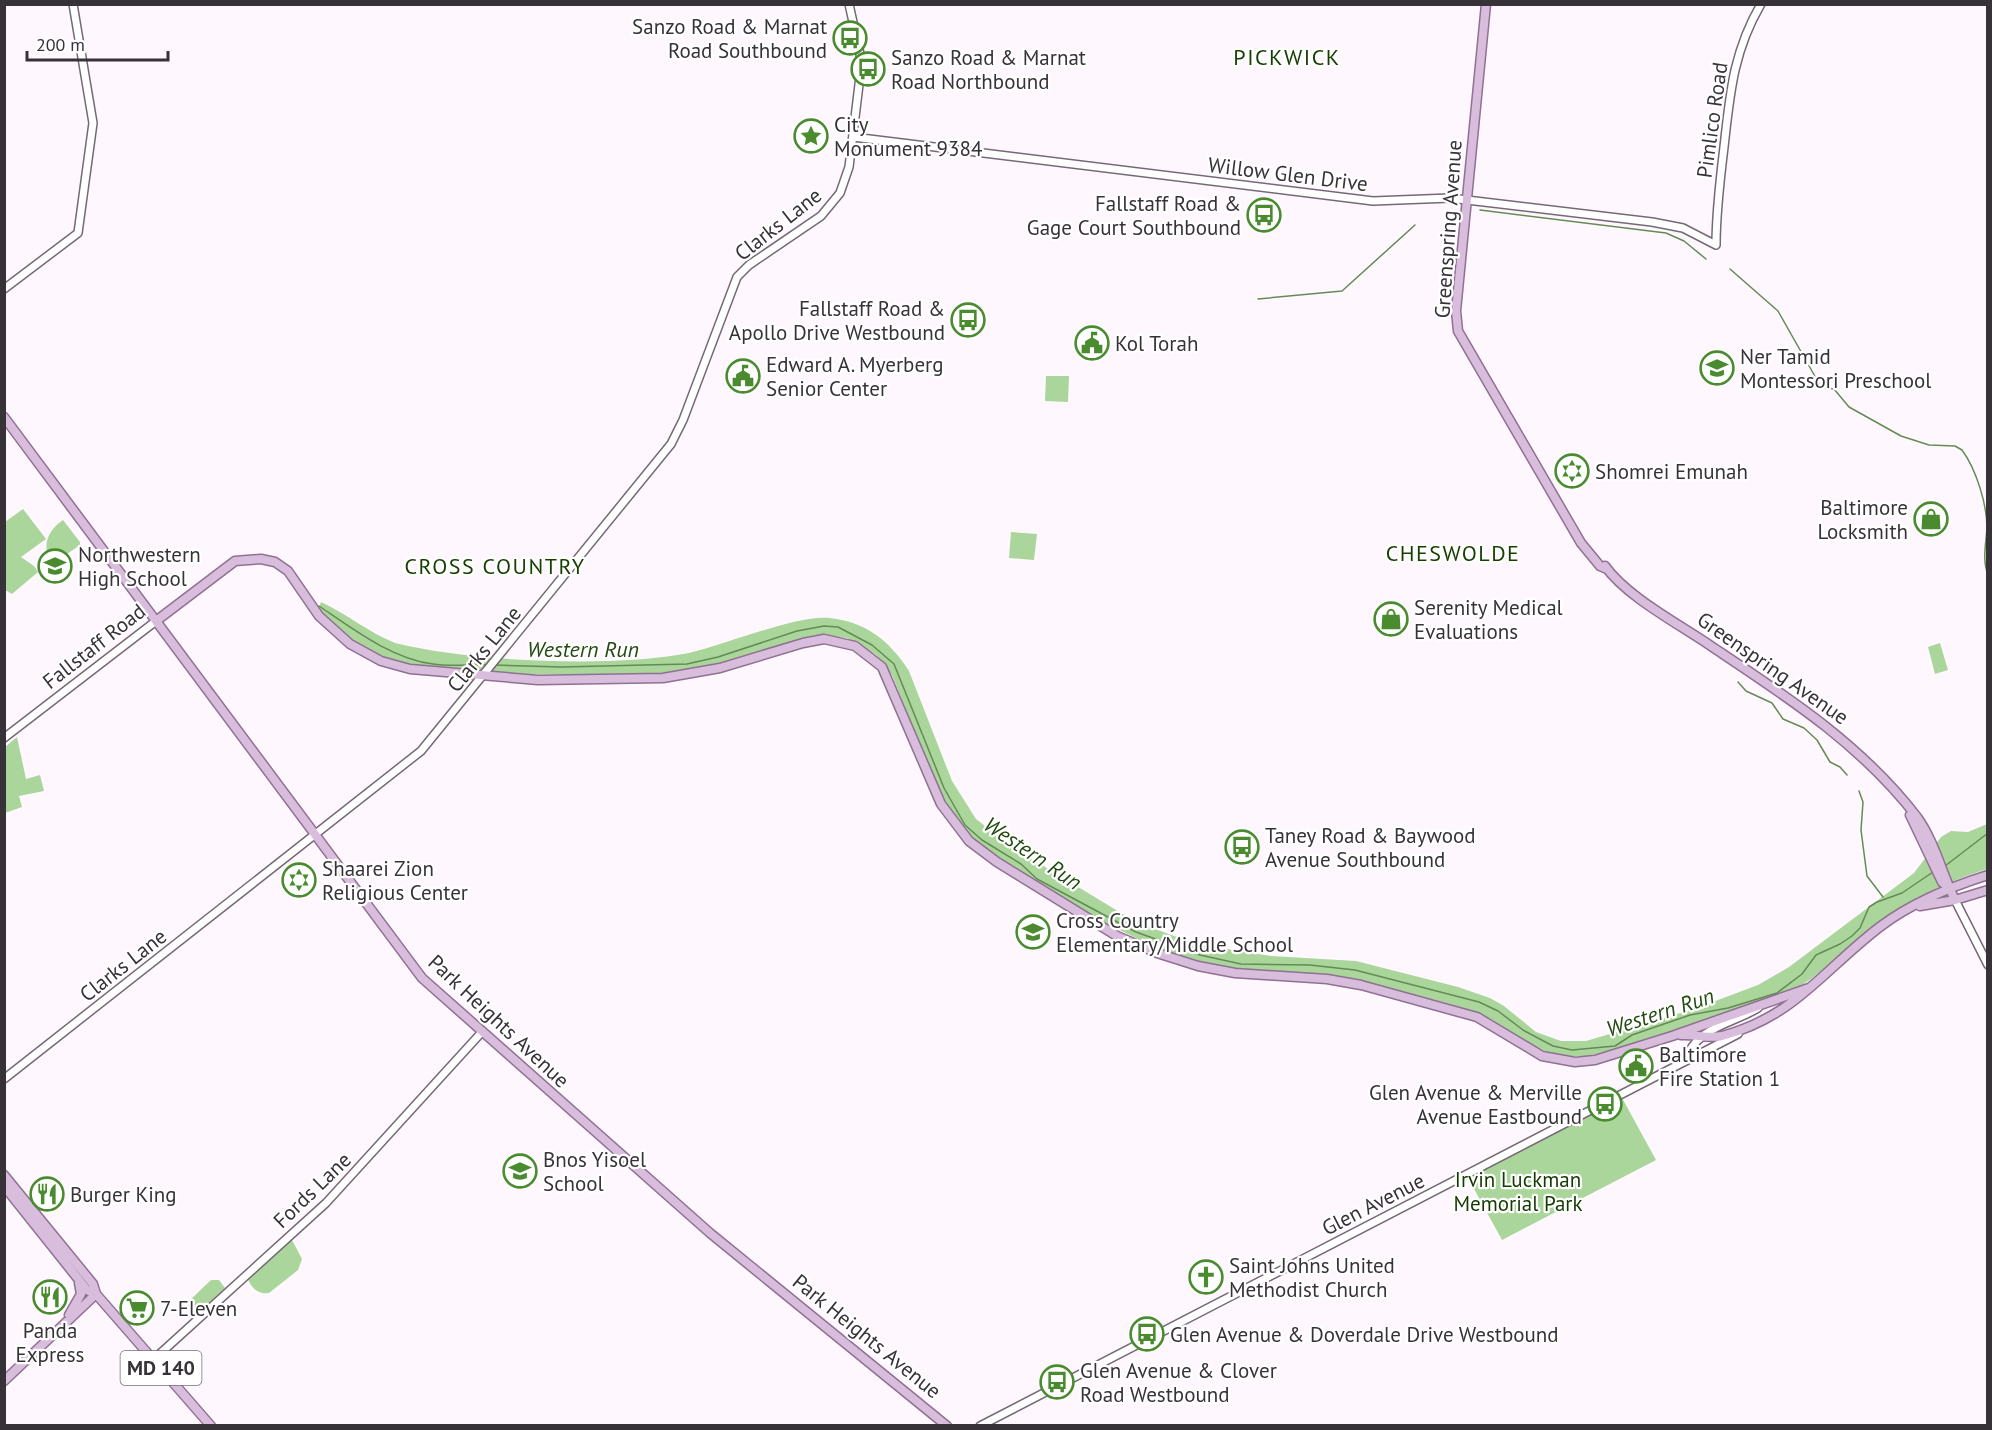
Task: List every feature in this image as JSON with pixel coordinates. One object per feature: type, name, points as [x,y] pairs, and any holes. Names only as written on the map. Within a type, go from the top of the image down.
[{"type":"main road","name":"Greenspring Avenue","points":[[1486,4],[1456,311],[1458,331],[1577,533],[1607,568],[1636,595],[1830,727],[1882,776],[1908,808],[1954,900]]},
{"type":"main road","name":"Park Heights Avenue","points":[[4,417],[417,972],[481,1033],[710,1233],[947,1425]]},
{"type":"main road","name":"Fallstaff Road","points":[[156,621],[236,561],[266,560],[284,567],[329,626],[350,644],[381,661],[410,669],[485,673]]},
{"type":"main road","points":[[485,673],[557,681],[663,678],[720,668],[810,641],[829,639],[848,643],[872,657],[886,674],[931,784],[946,813],[962,833],[987,856],[1118,936],[1198,966],[1261,976],[1339,980],[1412,999],[1483,1020],[1535,1053],[1558,1060],[1591,1060],[1760,1007],[1809,988]]},
{"type":"main road","points":[[1672,1036],[1723,1035],[1770,1017],[1793,1004],[1878,928],[1908,908],[1949,888],[1988,875]]},
{"type":"main road","points":[[1908,908],[1954,900],[1988,890]]},
{"type":"main road","name":"MD 140","points":[[4,1175],[93,1284],[96,1294],[211,1425]]},
{"type":"main road","points":[[4,1184],[15,1194],[20,1194]]},
{"type":"main road","name":"MD 140","points":[[4,1184],[87,1290],[96,1294]]},
{"type":"main road","points":[[55,1249],[79,1283],[81,1291],[64,1323]]},
{"type":"main road","points":[[4,1381],[96,1294]]},
{"type":"street","points":[[4,289],[78,233],[93,123],[73,4]]},
{"type":"street","name":"Clarks Lane","points":[[4,1079],[316,836],[421,751],[671,444],[683,420],[734,281],[749,265],[828,210],[844,185],[852,137],[860,54],[849,4]]},
{"type":"street","name":"Pimlico Road","points":[[1716,245],[1719,195],[1734,68],[1743,37],[1761,4]]},
{"type":"street","name":"Willow Glen Drive","points":[[852,137],[1374,201],[1436,198],[1467,200],[1674,225],[1716,245]]},
{"type":"street","name":"Fallstaff Road","points":[[4,738],[156,621]]},
{"type":"street","points":[[1954,900],[1988,965]]},
{"type":"street","name":"Glen Avenue","points":[[1684,1061],[1702,1036],[1717,1026],[1760,1007]]},
{"type":"street","name":"Glen Avenue","points":[[980,1425],[1770,1017]]},
{"type":"street","name":"Fords Lane","points":[[153,1359],[326,1203],[481,1033]]},
{"type":"green space","points":[[1046,376],[1069,376],[1068,402],[1045,401]]},
{"type":"green space","points":[[23,509],[46,539],[21,557],[34,566],[38,572],[12,594],[5,590],[5,522]]},
{"type":"green space","points":[[63,520],[80,545],[54,563],[47,552],[47,540],[57,524]]},
{"type":"green space","points":[[1011,532],[1037,534],[1034,560],[1009,558]]},
{"type":"green space","points":[[321,602],[395,643],[462,655],[542,661],[621,660],[689,653],[781,625],[816,618],[843,620],[855,624],[885,642],[909,671],[952,781],[976,819],[1009,845],[1121,913],[1147,926],[1196,944],[1271,956],[1356,961],[1458,987],[1490,998],[1504,1006],[1536,1032],[1561,1041],[1586,1041],[1694,1009],[1758,985],[1789,967],[1914,873],[1941,837],[1951,831],[1968,832],[1987,824],[1987,869],[1939,887],[1894,912],[1790,993],[1605,1052],[1587,1056],[1556,1056],[1528,1043],[1491,1019],[1446,1003],[1339,976],[1261,973],[1205,963],[1155,947],[1103,922],[991,854],[964,830],[941,796],[892,675],[876,655],[847,638],[815,635],[708,666],[654,675],[505,674],[417,667],[382,658],[342,634],[319,608]]},
{"type":"green space","points":[[1940,643],[1948,670],[1935,674],[1928,647]]},
{"type":"green space","points":[[17,737],[26,779],[40,775],[44,791],[19,796],[22,807],[5,813],[5,747]]},
{"type":"green space","name":"Irvin Luckman Memorial Park","points":[[1621,1096],[1656,1160],[1502,1240],[1467,1176]]},
{"type":"green space","points":[[291,1238],[302,1259],[298,1270],[269,1293],[256,1290],[248,1279]]},
{"type":"green space","points":[[211,1280],[219,1280],[225,1288],[196,1314],[188,1305],[189,1301]]},
{"type":"waterway","points":[[1480,210],[1666,233],[1684,241],[1706,259]]},
{"type":"waterway","points":[[1258,299],[1342,291],[1415,225]]},
{"type":"waterway","points":[[1730,269],[1778,311],[1821,387],[1834,389],[1849,407],[1901,436],[1929,445],[1955,446],[1962,450],[1976,477],[1983,498],[1987,528],[1985,558],[1988,575]]},
{"type":"waterway","name":"Western Run","points":[[319,606],[373,642],[403,656],[440,665],[489,665]]},
{"type":"waterway","name":"Western Run","points":[[493,665],[561,667],[687,664],[718,657],[797,631],[824,626],[838,627],[872,645],[894,664],[944,788],[965,825],[982,840],[1021,864],[1037,879],[1136,932],[1200,955],[1241,964],[1310,965],[1355,970],[1479,1002],[1498,1011],[1523,1030],[1553,1046],[1572,1050],[1615,1046],[1632,1035],[1690,1015],[1728,1008],[1777,993],[1802,974],[1816,955],[1852,936],[1860,928],[1869,907],[1902,893],[1933,872]]},
{"type":"waterway","points":[[1738,682],[1746,691],[1772,703],[1783,719],[1804,728],[1817,740],[1830,762],[1840,767],[1847,775]]},
{"type":"waterway","points":[[1859,791],[1863,802],[1861,830],[1867,876],[1883,897]]},
{"type":"waterway","name":"Western Run","points":[[1945,866],[1988,833]]},
{"type":"place","name":"Sanzo Road & Marnat Road Southbound","points":[[850,38]]},
{"type":"place","name":"Sanzo Road & Marnat Road Northbound","points":[[868,69]]},
{"type":"place","name":"City Monument 9384","points":[[811,136]]},
{"type":"place","name":"Fallstaff Road & Gage Court Southbound","points":[[1264,215]]},
{"type":"place","name":"Fallstaff Road & Apollo Drive Westbound","points":[[968,320]]},
{"type":"place","name":"Kol Torah","points":[[1092,343]]},
{"type":"place","name":"Ner Tamid Montessori Preschool","points":[[1717,368]]},
{"type":"place","name":"Edward A. Myerberg Senior Center","points":[[743,376]]},
{"type":"place","name":"Shomrei Emunah","points":[[1572,471]]},
{"type":"place","name":"Baltimore Locksmith","points":[[1931,519]]},
{"type":"place","name":"Northwestern High School","points":[[55,566]]},
{"type":"place","name":"Serenity Medical Evaluations","points":[[1391,619]]},
{"type":"place","name":"Taney Road & Baywood Avenue Southbound","points":[[1242,847]]},
{"type":"place","name":"Shaarei Zion Religious Center","points":[[299,880]]},
{"type":"place","name":"Cross Country Elementary/Middle School","points":[[1033,932]]},
{"type":"place","name":"Baltimore Fire Station 1","points":[[1636,1066]]},
{"type":"place","name":"Glen Avenue & Merville Avenue Eastbound","points":[[1605,1104]]},
{"type":"place","name":"Bnos Yisoel School","points":[[520,1171]]},
{"type":"place","name":"Burger King","points":[[47,1194]]},
{"type":"place","name":"Saint Johns United Methodist Church","points":[[1206,1277]]},
{"type":"place","name":"Panda Express","points":[[50,1297]]},
{"type":"place","name":"7-Eleven","points":[[137,1308]]},
{"type":"place","name":"Glen Avenue & Doverdale Drive Westbound","points":[[1147,1334]]},
{"type":"place","name":"Glen Avenue & Clover Road Westbound","points":[[1057,1382]]},
{"type":"district","name":"PICKWICK","points":[[1287,57]]},
{"type":"district","name":"CHESWOLDE","points":[[1453,553]]},
{"type":"district","name":"CROSS COUNTRY","points":[[495,566]]}]
